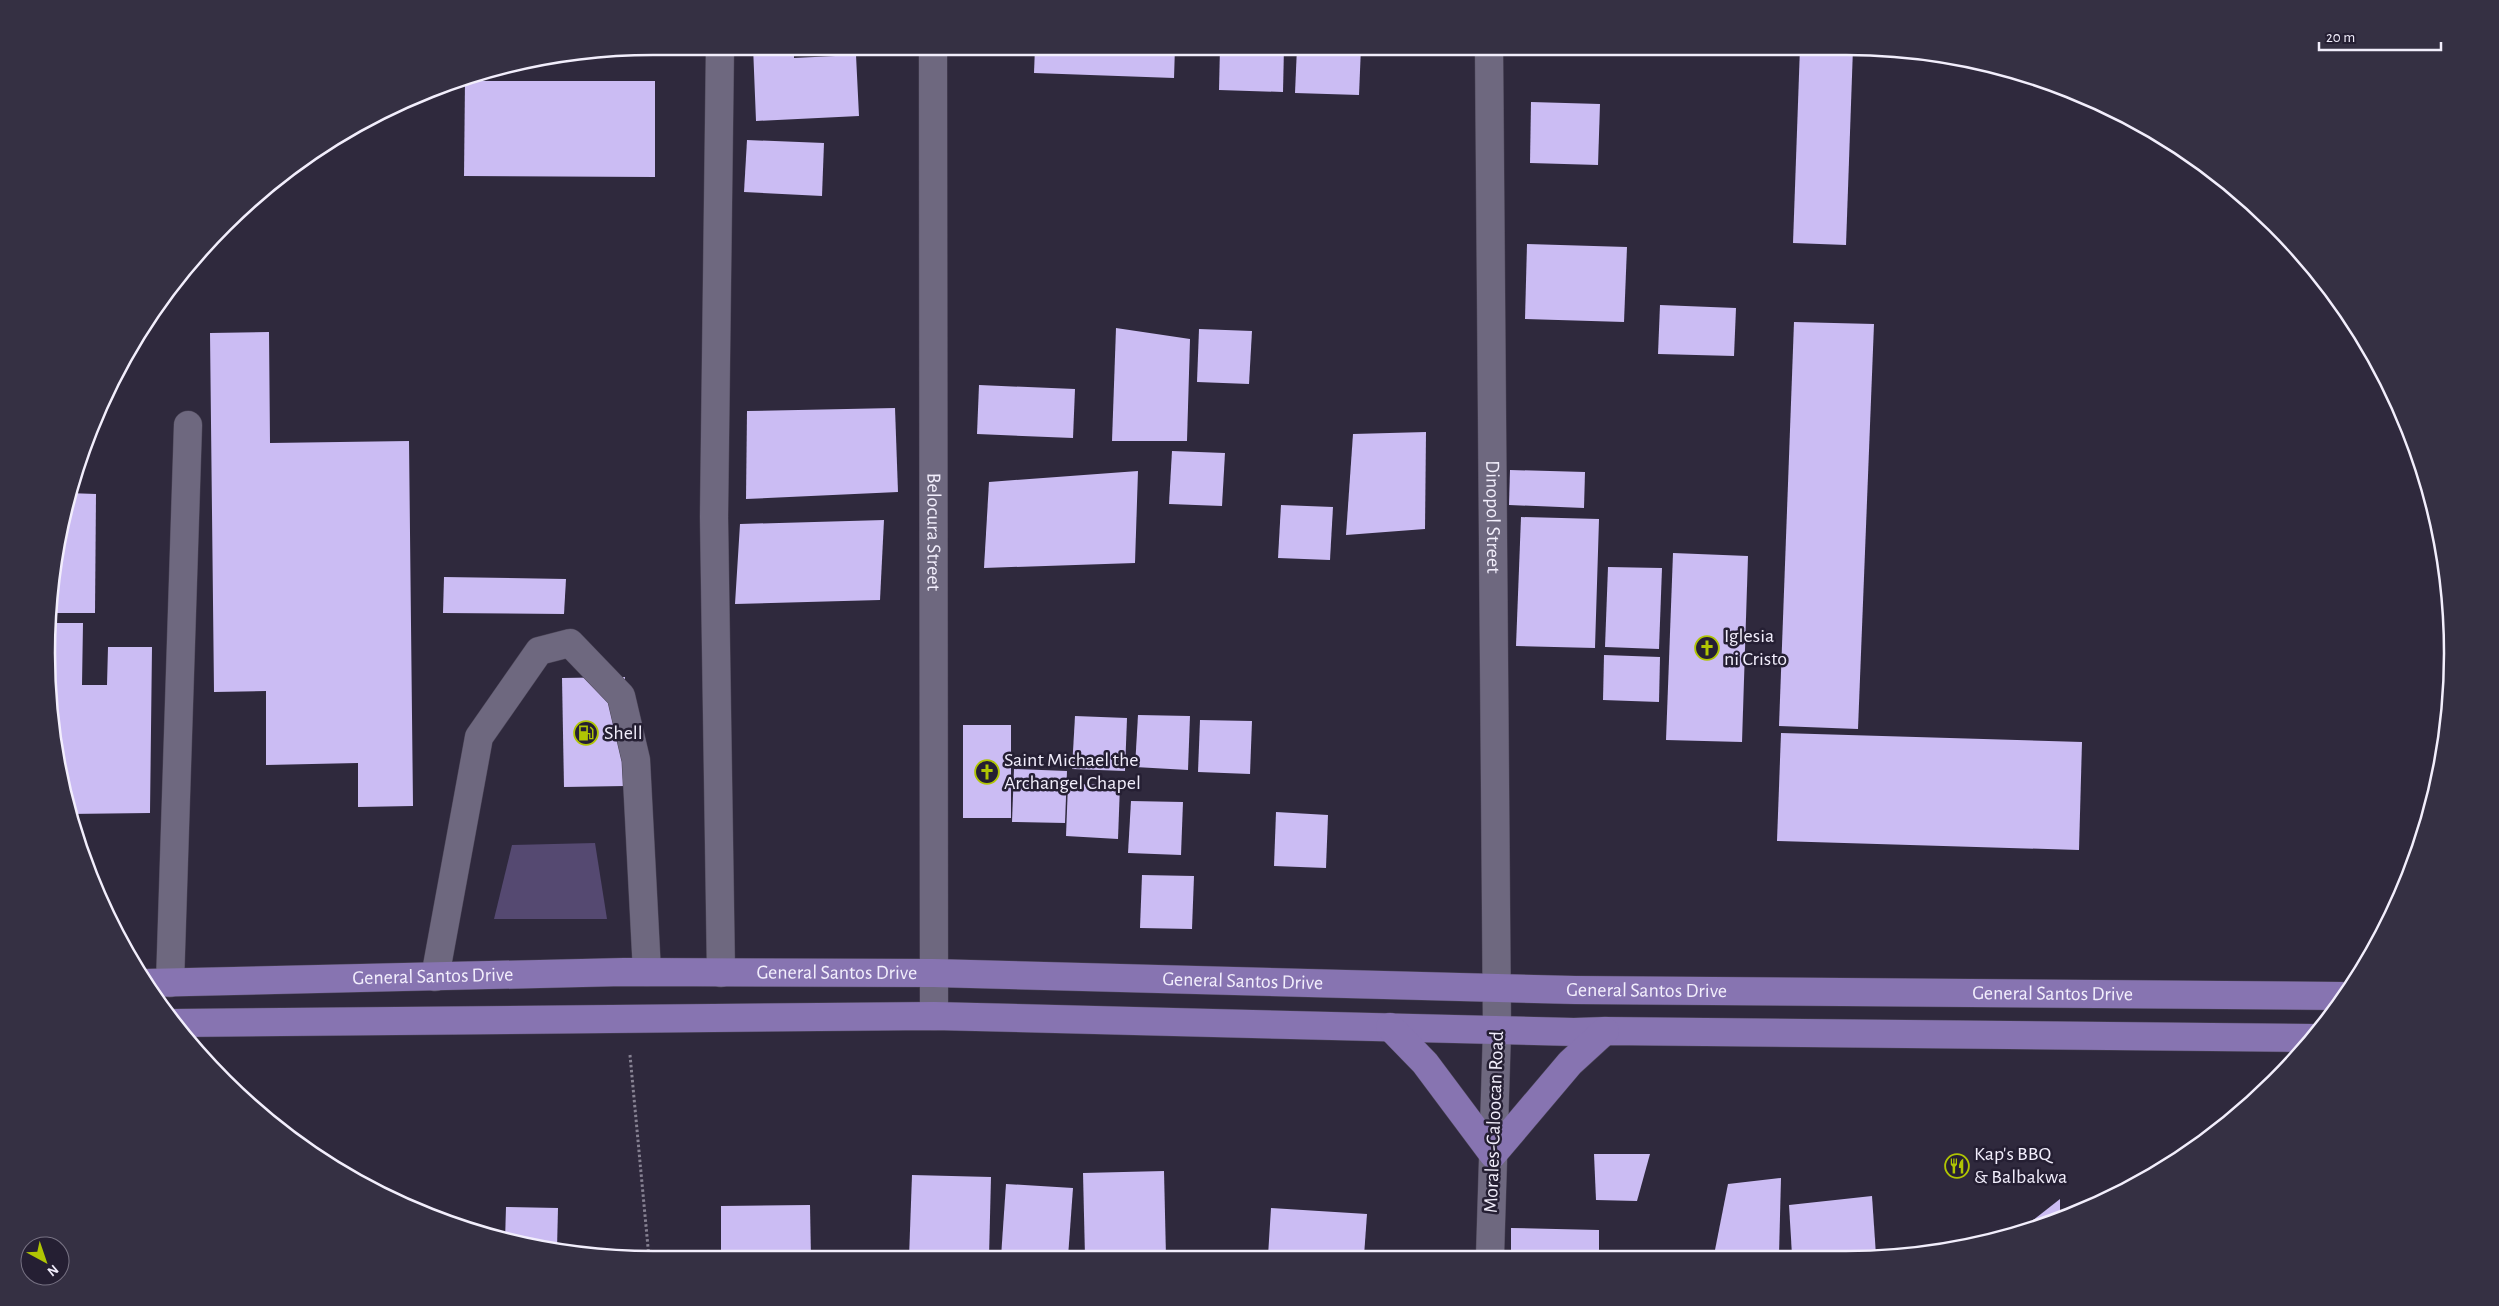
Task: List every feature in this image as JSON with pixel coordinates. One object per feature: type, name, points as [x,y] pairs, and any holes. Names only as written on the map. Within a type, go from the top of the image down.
[{"type":"highway","name":"General Santos Drive","points":[[157,983],[647,972],[932,973],[1497,988],[2335,996]]},
{"type":"highway","name":"General Santos Drive","points":[[184,1023],[934,1016],[1497,1031],[2303,1038]]},
{"type":"highway","points":[[1390,1027],[1425,1063],[1493,1154],[1570,1063],[1605,1031]]},
{"type":"street","points":[[720,55],[714,517],[721,973]]},
{"type":"street","name":"Belocura Street","points":[[933,55],[932,973],[934,1016]]},
{"type":"street","name":"Dinopol Street","points":[[1490,55],[1497,988]]},
{"type":"street","points":[[157,983],[188,425]]},
{"type":"street","points":[[434,977],[479,737],[539,651],[570,643],[621,696],[636,760],[647,972]]},
{"type":"street","name":"Morales-Caloocan Road","points":[[1490,1251],[1497,988]]},
{"type":"path","points":[[626,1018],[648,1251]]},
{"type":"shaded area","points":[[595,843],[607,919],[494,919],[512,845]]},
{"type":"building","points":[[753,55],[794,55],[794,58],[856,55],[859,116],[756,121]]},
{"type":"building","points":[[1035,55],[1175,55],[1174,78],[1034,73]]},
{"type":"building","points":[[1220,55],[1284,55],[1283,92],[1219,90]]},
{"type":"building","points":[[1297,55],[1361,55],[1359,95],[1295,93]]},
{"type":"building","points":[[1800,55],[1853,55],[1846,245],[1793,243]]},
{"type":"building","points":[[480,81],[655,81],[655,177],[464,176],[465,86]]},
{"type":"building","points":[[1531,102],[1600,104],[1598,165],[1530,163]]},
{"type":"building","points":[[747,140],[824,143],[822,196],[744,192]]},
{"type":"building","points":[[1527,244],[1627,247],[1624,322],[1525,319]]},
{"type":"building","points":[[1660,305],[1736,308],[1734,356],[1658,354]]},
{"type":"building","points":[[1794,322],[1874,324],[1858,729],[1779,726]]},
{"type":"building","points":[[1116,328],[1190,339],[1187,441],[1112,441]]},
{"type":"building","points":[[1199,329],[1252,331],[1249,384],[1197,382]]},
{"type":"building","points":[[269,332],[270,443],[409,441],[413,806],[358,807],[358,763],[266,765],[266,691],[214,692],[210,333]]},
{"type":"building","points":[[979,385],[1075,389],[1073,438],[977,434]]},
{"type":"building","points":[[895,408],[898,492],[746,499],[747,411]]},
{"type":"building","points":[[1426,432],[1425,529],[1346,535],[1353,434]]},
{"type":"building","points":[[1172,451],[1225,453],[1222,506],[1169,504]]},
{"type":"building","points":[[1510,470],[1585,472],[1584,508],[1509,505]]},
{"type":"building","points":[[1138,471],[1135,563],[984,568],[989,482]]},
{"type":"building","points":[[77,493],[96,494],[95,613],[56,613],[66,536]]},
{"type":"building","points":[[1281,505],[1333,507],[1330,560],[1278,558]]},
{"type":"building","points":[[1521,517],[1599,519],[1595,648],[1516,646]]},
{"type":"building","points":[[884,520],[880,600],[735,604],[740,524]]},
{"type":"building","name":"Iglesia ni Cristo","points":[[1673,553],[1748,556],[1742,742],[1666,740]]},
{"type":"building","points":[[1608,567],[1662,568],[1659,649],[1605,647]]},
{"type":"building","points":[[444,577],[566,579],[564,614],[443,613]]},
{"type":"building","points":[[56,623],[83,623],[82,685],[107,685],[108,647],[152,647],[150,813],[77,814],[66,770],[60,731],[56,692]]},
{"type":"building","points":[[1604,655],[1660,657],[1659,702],[1603,700]]},
{"type":"building","points":[[625,677],[626,786],[564,787],[562,678]]},
{"type":"building","points":[[1138,715],[1190,716],[1188,770],[1135,767]]},
{"type":"building","points":[[1075,716],[1127,718],[1125,771],[1072,769]]},
{"type":"building","points":[[1200,720],[1252,721],[1250,774],[1198,772]]},
{"type":"building","name":"Saint Michael the Archangel Chapel","points":[[963,725],[1011,725],[1011,818],[963,818]]},
{"type":"building","points":[[1781,733],[2082,742],[2079,850],[1777,841]]},
{"type":"building","points":[[1014,769],[1067,771],[1065,823],[1012,822]]},
{"type":"building","points":[[1068,784],[1120,785],[1118,839],[1066,836]]},
{"type":"building","points":[[1131,801],[1183,802],[1181,855],[1128,853]]},
{"type":"building","points":[[1276,812],[1328,815],[1326,868],[1274,866]]},
{"type":"building","points":[[1142,875],[1194,876],[1192,929],[1140,928]]},
{"type":"building","points":[[1594,1154],[1650,1154],[1637,1201],[1596,1200]]},
{"type":"building","points":[[1164,1171],[1166,1251],[1085,1251],[1083,1173]]},
{"type":"building","points":[[912,1175],[991,1177],[989,1251],[909,1251]]},
{"type":"building","points":[[1781,1178],[1779,1251],[1715,1251],[1728,1184]]},
{"type":"building","points":[[1006,1184],[1073,1188],[1068,1251],[1001,1251]]},
{"type":"building","points":[[1872,1196],[1876,1250],[1792,1251],[1789,1205]]},
{"type":"building","points":[[2060,1199],[2060,1211],[2032,1221]]},
{"type":"building","points":[[810,1205],[811,1251],[721,1251],[721,1206]]},
{"type":"building","points":[[506,1207],[558,1208],[557,1243],[505,1233]]},
{"type":"building","points":[[1271,1208],[1367,1214],[1364,1251],[1268,1251]]},
{"type":"building","points":[[1511,1228],[1599,1230],[1599,1251],[1511,1251]]},
{"type":"place","name":"Iglesia ni Cristo","points":[[1707,648]]},
{"type":"place","name":"Shell","points":[[586,733]]},
{"type":"place","name":"Saint Michael the Archangel Chapel","points":[[987,772]]},
{"type":"place","name":"Kap's BBQ & Balbakwa","points":[[1957,1166]]}]
